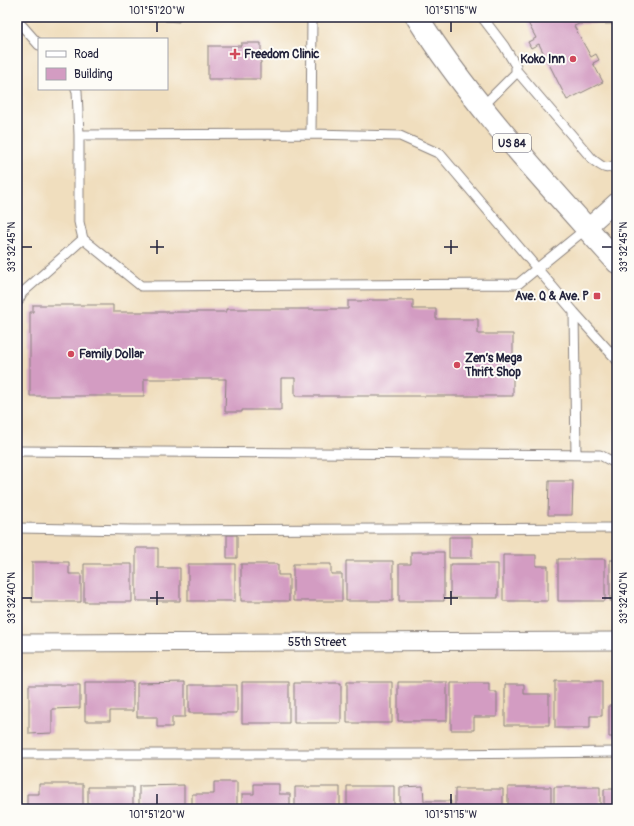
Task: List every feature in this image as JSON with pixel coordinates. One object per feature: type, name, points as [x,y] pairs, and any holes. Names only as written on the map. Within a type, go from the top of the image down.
[{"type":"highway","name":"US 84","points":[[417,17],[461,81],[521,155],[617,262]]},
{"type":"street","points":[[587,228],[617,201]]},
{"type":"street","name":"55th Street","points":[[17,643],[617,641]]},
{"type":"lane","points":[[311,134],[312,17]]},
{"type":"lane","points":[[485,19],[504,46],[516,66],[516,70],[593,160],[604,168],[610,168],[617,164]]},
{"type":"lane","points":[[17,20],[38,44]]},
{"type":"lane","points":[[482,107],[516,73],[516,70]]},
{"type":"lane","points":[[77,90],[79,135],[79,222],[83,239],[141,286],[518,284],[587,228]]},
{"type":"lane","points":[[79,135],[311,134],[400,136],[440,154],[537,269],[617,360]]},
{"type":"lane","points":[[17,303],[22,293],[83,239]]},
{"type":"lane","points":[[574,312],[576,455]]},
{"type":"lane","points":[[17,452],[576,455],[600,456],[617,464]]},
{"type":"lane","points":[[17,528],[150,530],[617,528]]},
{"type":"lane","points":[[17,754],[439,754],[617,752]]},
{"type":"building","points":[[166,17],[179,17],[179,22],[165,21]]},
{"type":"building","name":"Koko Inn","points":[[525,17],[614,17],[614,24],[579,24],[574,26],[591,57],[596,54],[599,60],[593,63],[603,82],[567,100],[539,44],[531,48],[528,42],[536,38]]},
{"type":"building","name":"Freedom Clinic","points":[[241,43],[261,43],[260,79],[208,79],[208,46],[241,46]]},
{"type":"building","points":[[413,300],[413,309],[436,309],[436,319],[478,319],[478,334],[513,334],[513,396],[295,396],[295,378],[281,378],[281,410],[242,410],[242,412],[225,412],[226,379],[144,379],[144,396],[30,396],[30,312],[33,312],[33,305],[113,305],[113,312],[226,312],[226,309],[348,309],[348,301]]},
{"type":"building","points":[[549,481],[573,481],[572,515],[548,515]]},
{"type":"building","points":[[227,535],[237,535],[237,558],[227,558]]},
{"type":"building","points":[[449,537],[472,537],[472,558],[449,558]]},
{"type":"building","points":[[136,548],[158,548],[158,568],[180,568],[180,601],[136,601]]},
{"type":"building","points":[[411,552],[444,552],[444,601],[399,601],[399,564],[411,564]]},
{"type":"building","points":[[503,555],[536,555],[536,566],[548,566],[548,601],[503,601]]},
{"type":"building","points":[[558,559],[605,559],[605,601],[558,601]]},
{"type":"building","points":[[610,560],[617,560],[617,601],[610,601]]},
{"type":"building","points":[[346,561],[393,561],[393,601],[346,601]]},
{"type":"building","points":[[32,562],[69,562],[69,574],[81,574],[81,602],[32,602]]},
{"type":"building","points":[[84,564],[132,564],[132,602],[84,602]]},
{"type":"building","points":[[188,564],[235,564],[235,601],[188,601]]},
{"type":"building","points":[[241,564],[278,564],[278,575],[289,575],[289,601],[241,601]]},
{"type":"building","points":[[293,564],[331,564],[331,574],[342,574],[342,601],[293,601]]},
{"type":"building","points":[[450,564],[498,564],[498,598],[450,598]]},
{"type":"building","points":[[555,681],[602,681],[602,716],[590,716],[590,728],[555,728]]},
{"type":"building","points":[[85,682],[133,682],[133,711],[110,711],[110,721],[85,721]]},
{"type":"building","points":[[185,682],[185,717],[172,717],[172,727],[157,727],[157,717],[137,717],[137,683]]},
{"type":"building","points":[[242,682],[289,682],[289,723],[242,723]]},
{"type":"building","points":[[347,682],[392,682],[392,723],[347,723]]},
{"type":"building","points":[[398,682],[447,682],[447,721],[398,721]]},
{"type":"building","points":[[294,683],[341,683],[341,723],[294,723]]},
{"type":"building","points":[[451,683],[489,683],[489,692],[497,692],[497,717],[474,717],[474,730],[451,730]]},
{"type":"building","points":[[505,684],[524,684],[524,694],[549,694],[549,725],[505,725]]},
{"type":"building","points":[[29,685],[80,685],[80,708],[52,709],[52,733],[29,734]]},
{"type":"building","points":[[189,685],[237,685],[237,713],[189,713]]},
{"type":"building","points":[[609,705],[617,705],[617,737],[609,737]]},
{"type":"building","points":[[214,782],[237,782],[237,809],[192,809],[192,794],[214,794]]},
{"type":"building","points":[[39,784],[83,784],[83,809],[27,809],[27,794],[39,794]]},
{"type":"building","points":[[254,784],[279,784],[279,794],[290,794],[290,809],[242,809],[242,794],[254,794]]},
{"type":"building","points":[[184,785],[184,809],[139,809],[139,786]]},
{"type":"building","points":[[347,786],[394,786],[394,809],[347,809]]},
{"type":"building","points":[[423,786],[424,801],[451,801],[451,809],[400,809],[400,787]]},
{"type":"building","points":[[88,787],[133,787],[133,809],[88,809]]},
{"type":"building","points":[[295,787],[340,787],[340,809],[295,809]]},
{"type":"building","points":[[508,787],[551,787],[551,809],[508,809]]},
{"type":"building","points":[[554,787],[600,787],[600,809],[554,809]]},
{"type":"building","points":[[455,789],[503,789],[503,809],[455,809]]},
{"type":"building","points":[[604,789],[617,789],[617,809],[604,809]]},
{"type":"place","name":"Freedom Clinic","points":[[235,54]]},
{"type":"place","name":"Koko Inn","points":[[573,59]]},
{"type":"place","name":"Ave. Q & Ave. P","points":[[597,296]]},
{"type":"place","name":"Family Dollar","points":[[71,354]]},
{"type":"place","name":"Zen’s Mega Thrift Shop","points":[[457,365]]}]
